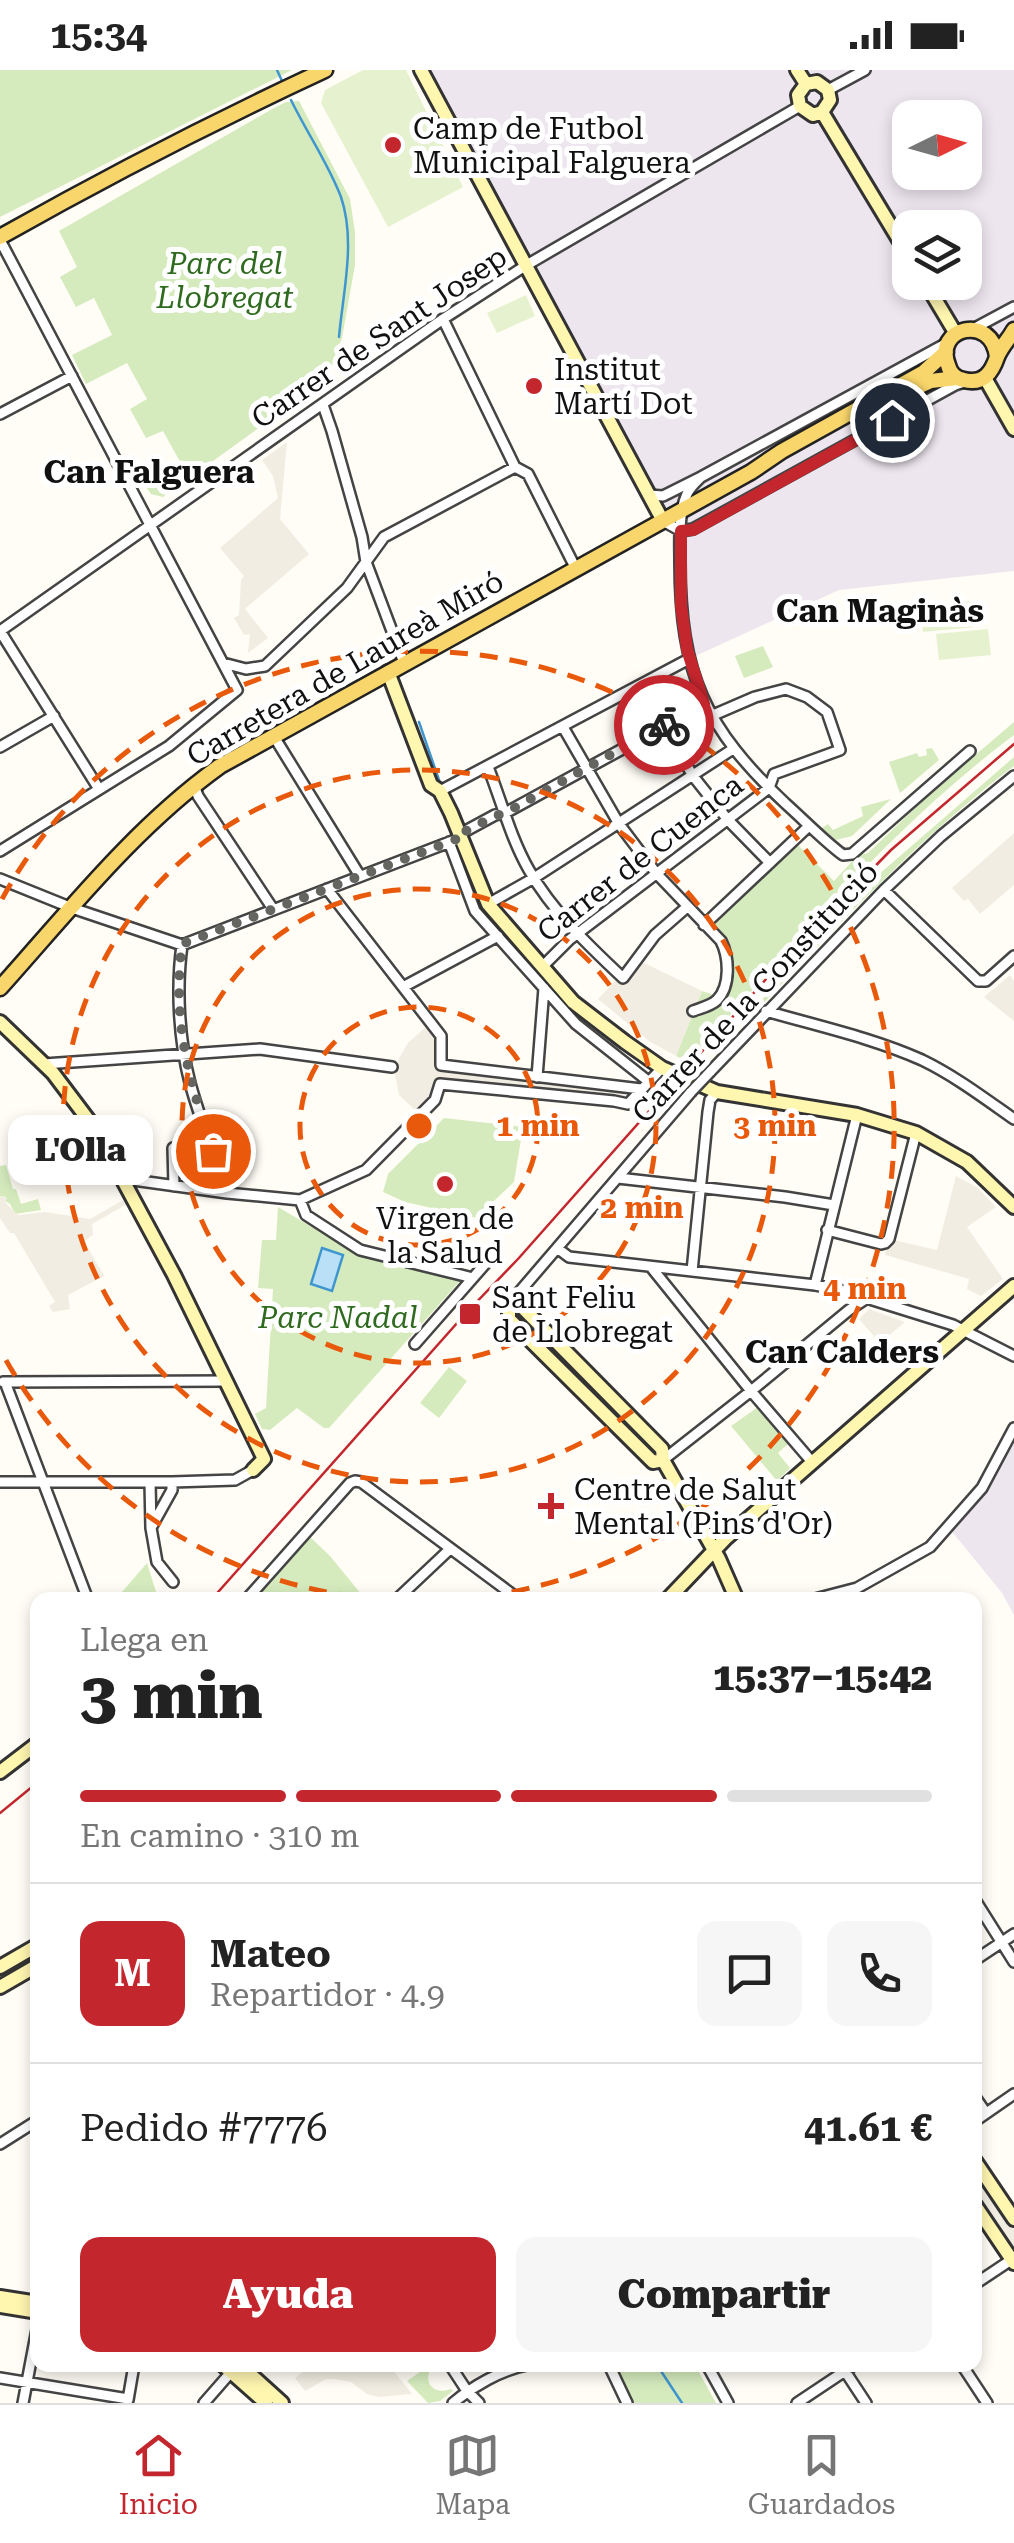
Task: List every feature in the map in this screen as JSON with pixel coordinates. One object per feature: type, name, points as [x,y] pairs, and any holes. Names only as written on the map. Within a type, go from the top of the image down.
[{"type":"main road","points":[[0,238],[55,206],[324,70]]},
{"type":"main road","points":[[1014,328],[985,378],[962,380],[947,364],[950,343],[975,330],[1014,328]]},
{"type":"main road","points":[[975,330],[991,339],[996,360]]},
{"type":"main road","name":"Carretera de Laureà Miró","points":[[0,988],[77,910],[128,846],[220,766],[924,372],[950,343]]},
{"type":"main road","name":"Carretera de Laureà Miró","points":[[751,472],[785,458],[925,382],[962,380]]},
{"type":"street","points":[[421,70],[663,521],[681,531],[693,530],[962,380]]},
{"type":"street","points":[[798,70],[806,84]]},
{"type":"street","points":[[828,90],[865,70]]},
{"type":"street","points":[[817,82],[828,90],[830,100],[822,112],[813,115],[800,106],[798,96],[806,84],[817,82]]},
{"type":"street","name":"Carrer de Sant Josep","points":[[0,631],[443,319],[525,266],[800,106]]},
{"type":"street","points":[[822,112],[892,228]]},
{"type":"street","points":[[0,238],[237,690],[168,746],[0,850]]},
{"type":"street","points":[[648,495],[663,496],[702,477],[950,343],[932,300]]},
{"type":"street","points":[[975,330],[1014,307]]},
{"type":"street","points":[[443,319],[515,467],[528,474],[576,569]]},
{"type":"street","points":[[996,360],[1014,349]]},
{"type":"street","points":[[0,414],[72,376]]},
{"type":"street","points":[[985,378],[1014,430]]},
{"type":"street","points":[[864,435],[899,410],[925,382]]},
{"type":"street","points":[[323,405],[366,562],[404,664]]},
{"type":"street","points":[[223,663],[246,669],[265,666],[320,616],[384,538],[515,467]]},
{"type":"street","points":[[702,477],[686,496],[681,531],[681,605],[688,659],[711,716],[733,748],[770,788],[843,855],[852,854],[970,751]]},
{"type":"street","points":[[0,631],[100,789]]},
{"type":"street","points":[[440,791],[688,659]]},
{"type":"street","points":[[388,672],[431,784],[440,791],[457,838],[503,933],[576,1024],[645,1085]]},
{"type":"street","points":[[640,685],[693,776],[770,863]]},
{"type":"street","name":"Carrer de Cuenca","points":[[542,966],[570,940],[770,788],[774,774],[840,750],[827,712],[807,697],[786,689],[711,716]]},
{"type":"street","points":[[0,879],[77,910],[182,944],[457,838],[704,704]]},
{"type":"street","points":[[0,747],[54,716]]},
{"type":"street","points":[[562,727],[619,824],[656,873],[716,934],[725,950],[725,987],[720,997],[693,1011]]},
{"type":"street","points":[[273,736],[360,876]]},
{"type":"street","points":[[488,904],[733,748]]},
{"type":"street","points":[[488,766],[527,868],[580,935],[622,978],[655,935],[687,908]]},
{"type":"street","name":"Carrer de la Constitució","points":[[510,1304],[766,1011],[884,890],[941,836],[1014,776]]},
{"type":"street","points":[[194,785],[273,909]]},
{"type":"street","points":[[704,925],[809,826]]},
{"type":"street","points":[[457,838],[476,912],[542,966],[573,1002],[662,1068],[717,1092],[857,1115],[916,1133],[968,1162],[1014,1207]]},
{"type":"street","points":[[327,889],[441,1036],[442,1065],[645,1085]]},
{"type":"street","points":[[884,890],[978,981],[986,981],[1014,956]]},
{"type":"street","points":[[403,987],[503,933]]},
{"type":"street","points":[[182,944],[180,1004],[184,1055],[227,1194]]},
{"type":"street","points":[[536,1076],[544,988]]},
{"type":"street","points":[[766,1011],[921,1060],[1014,1119]]},
{"type":"street","points":[[0,1022],[44,1064],[96,1130],[264,1459],[254,1470],[235,1480],[0,1482]]},
{"type":"street","points":[[44,1064],[260,1050],[392,1067]]},
{"type":"street","name":"Carrer de la Constitució","points":[[300,1200],[366,1170],[436,1100],[440,1084],[628,1104],[662,1068]]},
{"type":"street","points":[[692,1271],[708,1112],[710,1100],[717,1092]]},
{"type":"street","points":[[815,1286],[857,1115]]},
{"type":"street","points":[[828,1230],[886,1245],[916,1133]]},
{"type":"street","points":[[174,1148],[174,1186]]},
{"type":"street","points":[[118,1169],[133,1180],[300,1200],[306,1216],[360,1250],[473,1278]]},
{"type":"street","points":[[618,1178],[834,1205]]},
{"type":"street","points":[[556,1248],[569,1257],[844,1291],[965,1329],[1014,1356]]},
{"type":"street","points":[[415,1344],[493,1256]]},
{"type":"street","points":[[650,1267],[812,1462]]},
{"type":"street","points":[[675,1592],[725,1539],[1014,1286]]},
{"type":"street","points":[[844,1291],[852,1308]]},
{"type":"street","points":[[510,1304],[510,1319],[653,1462],[663,1460],[867,1298]]},
{"type":"street","points":[[85,1592],[3,1382],[227,1381]]},
{"type":"street","points":[[853,1592],[930,1548],[982,1488],[1014,1428]]},
{"type":"street","points":[[663,1460],[734,1592]]},
{"type":"street","points":[[150,1482],[150,1528],[157,1562],[174,1582]]},
{"type":"street","points":[[150,1528],[172,1490],[172,1482]]},
{"type":"street","points":[[253,1592],[350,1484],[361,1482],[509,1592]]},
{"type":"street","points":[[404,1592],[450,1549]]},
{"type":"street","points":[[0,1772],[30,1749]]},
{"type":"street","points":[[982,1911],[1014,1962]]},
{"type":"street","points":[[982,1955],[1014,1934]]},
{"type":"street","points":[[0,1967],[30,1949]]},
{"type":"street","points":[[0,1987],[30,1973]]},
{"type":"street","points":[[982,2117],[1014,2094]]},
{"type":"street","points":[[982,2108],[986,2114]]},
{"type":"street","points":[[0,2144],[30,2125]]},
{"type":"street","points":[[982,2170],[1014,2218]]},
{"type":"street","points":[[982,2216],[1013,2260],[982,2280]]},
{"type":"street","points":[[0,2297],[30,2301]]},
{"type":"street","points":[[0,2306],[30,2311]]},
{"type":"street","points":[[24,2403],[30,2366]]},
{"type":"street","points":[[0,2378],[128,2401],[133,2372]]},
{"type":"street","points":[[204,2403],[229,2372]]},
{"type":"street","points":[[238,2372],[266,2403]]},
{"type":"street","points":[[240,2372],[282,2403]]},
{"type":"street","points":[[455,2372],[478,2403]]},
{"type":"street","points":[[453,2403],[467,2391],[507,2372]]},
{"type":"street","points":[[612,2372],[627,2403]]},
{"type":"street","points":[[711,2372],[728,2403]]},
{"type":"street","points":[[797,2403],[840,2372]]},
{"type":"street","points":[[850,2372],[866,2403]]},
{"type":"street","points":[[967,2372],[987,2403]]},
{"type":"shaded area","points":[[419,70],[1014,70],[1014,571],[839,590],[689,659],[681,531],[663,521]]},
{"type":"shaded area","points":[[287,442],[280,519],[309,554],[245,609],[268,638],[248,653],[250,634],[244,635],[234,618],[239,615],[244,576],[220,548],[278,498],[273,476],[262,460]]},
{"type":"shaded area","points":[[1014,833],[1014,885],[980,914],[952,888]]},
{"type":"shaded area","points":[[636,959],[702,991],[676,1056],[649,1041],[598,999]]},
{"type":"shaded area","points":[[1010,975],[1014,981],[1014,1021],[984,997]]},
{"type":"shaded area","points":[[428,1025],[441,1043],[439,1065],[621,1089],[625,1095],[619,1100],[438,1082],[433,1099],[419,1114],[399,1095],[395,1075],[408,1043]]},
{"type":"shaded area","points":[[956,1176],[978,1188],[996,1207],[967,1227],[1003,1279],[981,1296],[967,1289],[969,1279],[885,1255],[889,1239],[937,1250]]},
{"type":"shaded area","points":[[132,1195],[134,1200],[92,1224],[93,1235],[84,1241],[104,1276],[68,1295],[70,1309],[53,1312],[49,1306],[55,1302],[14,1233],[0,1218],[0,1196],[7,1198],[5,1202],[18,1215],[45,1212],[90,1219]]},
{"type":"shaded area","points":[[869,1309],[905,1322],[880,1343],[859,1319]]},
{"type":"shaded area","points":[[520,1310],[660,1451],[655,1457],[512,1318]]},
{"type":"shaded area","points":[[1014,1421],[1014,1615],[1002,1593],[949,1528],[981,1485]]},
{"type":"shaded area","points":[[982,2179],[1014,2227],[1014,2251],[982,2206]]},
{"type":"shaded area","points":[[303,2372],[395,2372],[412,2394],[379,2397],[367,2394],[351,2382],[334,2379],[326,2379],[305,2391],[295,2378]]},
{"type":"green space","points":[[0,70],[292,70],[0,217]]},
{"type":"green space","name":"Camp de Futbol Municipal Falguera","points":[[363,70],[406,70],[463,187],[388,227],[321,103],[325,90]]},
{"type":"green space","name":"Parc del Llobregat","points":[[299,101],[350,199],[355,232],[355,265],[342,338],[328,378],[163,497],[151,494],[146,487],[183,467],[163,431],[146,438],[130,409],[147,399],[127,363],[86,384],[72,355],[112,335],[94,298],[76,307],[60,277],[77,267],[59,231],[274,108]]},
{"type":"green space","points":[[526,295],[535,316],[497,333],[487,313]]},
{"type":"green space","points":[[973,601],[975,627],[923,632],[921,607]]},
{"type":"green space","points":[[988,629],[991,655],[939,660],[936,634]]},
{"type":"green space","points":[[763,646],[773,667],[744,678],[735,656]]},
{"type":"green space","points":[[1014,722],[1014,735],[968,771],[883,849],[688,1062],[676,1056],[702,991],[714,995],[721,979],[722,960],[717,946],[703,930],[795,842],[834,881],[857,856],[868,853]]},
{"type":"green space","points":[[932,748],[939,760],[900,793],[889,762],[917,753],[919,757],[927,755],[926,749]]},
{"type":"green space","points":[[1014,757],[1014,766],[913,851],[759,1008],[756,1006],[877,876]]},
{"type":"green space","points":[[891,799],[852,836],[836,840],[822,828],[828,824],[833,830],[863,816],[861,807]]},
{"type":"green space","points":[[444,1118],[523,1127],[514,1182],[476,1218],[405,1202],[383,1192],[388,1174]]},
{"type":"green space","points":[[6,1165],[21,1204],[38,1199],[41,1210],[15,1214],[6,1197],[0,1196],[0,1166]]},
{"type":"green space","name":"Parc Nadal","points":[[278,1207],[354,1252],[460,1281],[329,1428],[297,1408],[270,1430],[262,1429],[255,1414],[266,1408],[273,1289],[258,1288],[262,1240],[276,1240]]},
{"type":"green space","points":[[449,1367],[467,1381],[439,1418],[420,1403]]},
{"type":"green space","points":[[758,1407],[789,1443],[778,1453],[790,1468],[777,1481],[731,1426]]},
{"type":"green space","points":[[308,1535],[359,1592],[260,1592]]},
{"type":"green space","points":[[147,1563],[156,1592],[122,1592]]},
{"type":"green space","points":[[420,2372],[430,2372],[434,2389],[453,2391],[440,2401],[428,2403],[407,2381]]},
{"type":"green space","points":[[618,2372],[699,2372],[716,2403],[631,2403]]},
{"type":"water","points":[[322,1248],[343,1255],[332,1291],[311,1284]]},
{"type":"waterway","points":[[277,70],[282,81]]},
{"type":"waterway","points":[[291,100],[330,172],[345,214],[347,267],[339,337]]},
{"type":"waterway","points":[[419,722],[439,780]]},
{"type":"waterway","points":[[662,2372],[682,2403]]},
{"type":"railway","points":[[218,1592],[783,960],[891,850],[1014,744]]},
{"type":"railway","points":[[0,1813],[30,1789]]},
{"type":"way so far","points":[[213,1151],[186,1062],[180,1004],[182,944],[462,837],[460,834],[664,725]]},
{"type":"place","name":"Camp de Futbol Municipal Falguera","points":[[393,145]]},
{"type":"place","name":"Institut Martí Dot","points":[[534,386]]},
{"type":"place","name":"L'Olla","points":[[213,1151]]},
{"type":"place","name":"Virgen de la Salud","points":[[445,1184]]},
{"type":"place","name":"Sant Feliu de Llobregat","points":[[470,1314]]},
{"type":"place","name":"Centre de Salut Mental (Pins d'Or)","points":[[551,1506]]},
{"type":"district","name":"Can Falguera","points":[[149,472]]},
{"type":"district","name":"Can Maginàs","points":[[880,611]]},
{"type":"district","name":"Can Calders","points":[[842,1352]]},
{"type":"route","points":[[664,725],[704,704],[688,659],[681,605],[681,531],[693,530],[892,420]]}]
